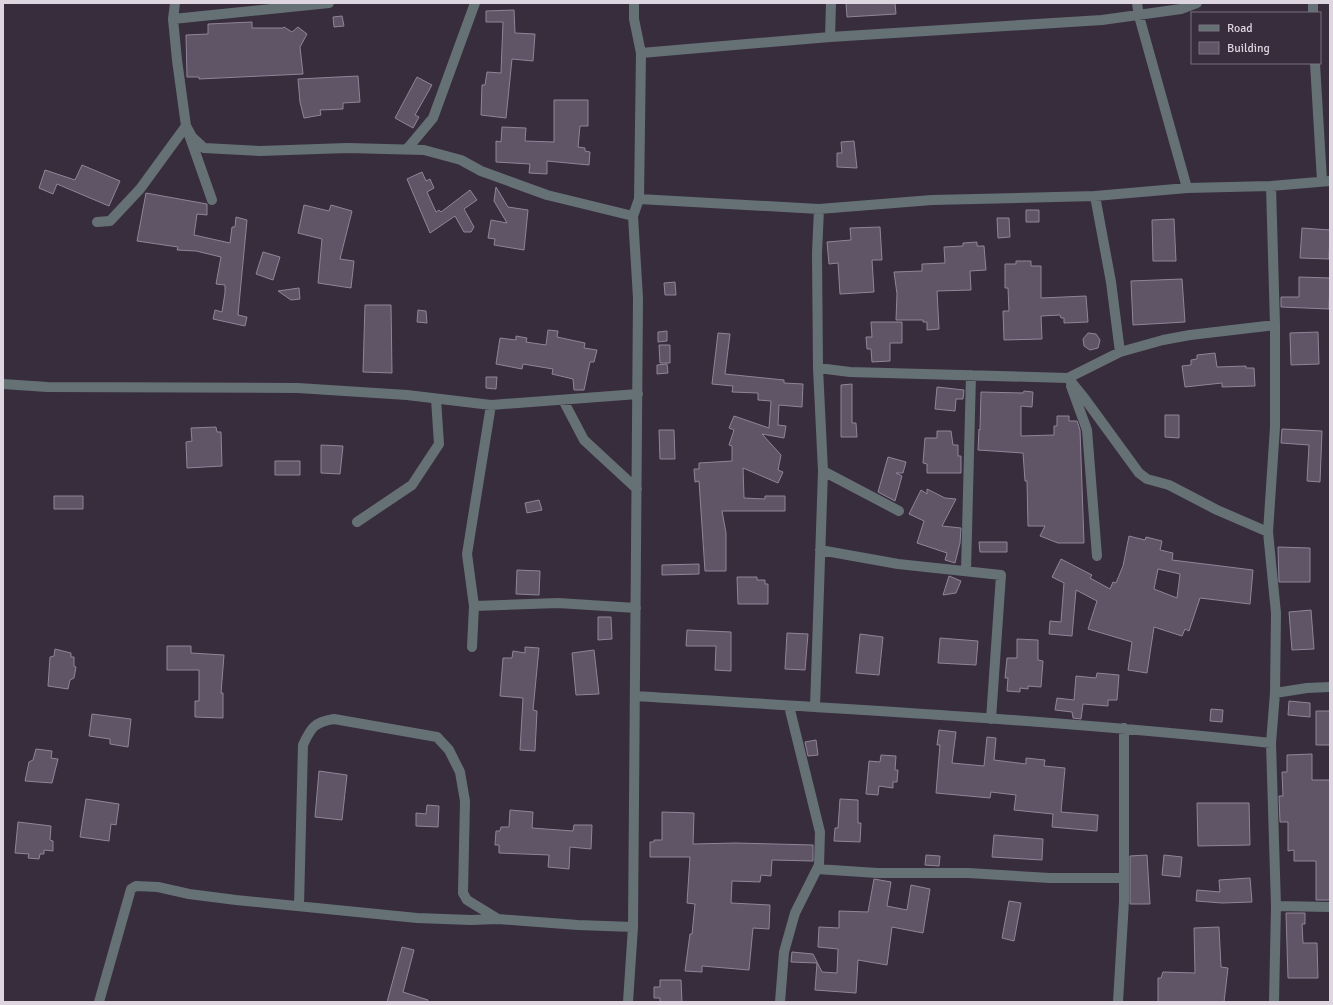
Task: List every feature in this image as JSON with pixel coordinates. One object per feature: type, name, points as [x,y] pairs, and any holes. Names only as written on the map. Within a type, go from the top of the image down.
[{"type":"street","points":[[175,3],[173,19],[186,126],[212,200]]},
{"type":"street","points":[[173,19],[329,3]]},
{"type":"street","points":[[408,149],[433,118],[475,3]]},
{"type":"street","points":[[628,1002],[633,927],[638,394],[638,298],[633,216],[639,199],[641,53],[634,3]]},
{"type":"street","points":[[830,37],[831,3]]},
{"type":"street","points":[[1137,3],[1139,16],[1187,188]]},
{"type":"street","points":[[641,53],[830,37],[1139,16],[1180,9],[1197,3]]},
{"type":"street","points":[[639,199],[819,209],[932,200],[1095,196],[1187,188],[1271,186],[1326,182],[1315,64]]},
{"type":"street","points":[[186,126],[192,137],[204,148],[260,151],[347,148],[408,149],[440,153],[461,160],[481,171],[508,182],[547,195],[633,216]]},
{"type":"street","points":[[97,222],[110,221],[140,189],[186,126]]},
{"type":"street","points":[[1271,186],[1275,325],[1275,427],[1268,532],[1276,613],[1275,693],[1271,743],[1276,906],[1274,1002]]},
{"type":"street","points":[[1095,196],[1110,282],[1120,352]]},
{"type":"street","points":[[815,707],[823,471],[818,368],[817,253],[819,209]]},
{"type":"street","points":[[818,368],[850,372],[1068,378],[1120,352],[1190,335],[1275,325]]},
{"type":"street","points":[[966,571],[971,375]]},
{"type":"street","points":[[1068,378],[1139,473],[1147,479],[1169,485],[1217,510],[1268,532]]},
{"type":"street","points":[[1068,378],[1087,430],[1097,556]]},
{"type":"street","points":[[3,384],[47,387],[298,388],[491,405],[638,394]]},
{"type":"street","points":[[357,522],[412,485],[439,444],[436,399]]},
{"type":"street","points":[[563,400],[584,440],[637,489]]},
{"type":"street","points":[[472,647],[474,606],[467,554],[491,405]]},
{"type":"street","points":[[823,471],[899,511]]},
{"type":"street","points":[[820,550],[898,564],[1001,575],[992,719]]},
{"type":"street","points":[[474,606],[558,603],[636,608]]},
{"type":"street","points":[[1275,693],[1307,688],[1330,687]]},
{"type":"street","points":[[635,696],[868,711],[920,712],[992,719],[1124,728],[1271,743]]},
{"type":"street","points":[[780,1002],[784,952],[795,913],[819,865],[820,832],[789,706]]},
{"type":"street","points":[[299,906],[303,745],[308,732],[320,721],[334,719],[437,737],[449,750],[460,772],[465,801],[463,894],[467,900],[498,919]]},
{"type":"street","points":[[1118,1002],[1124,878],[1124,728]]},
{"type":"street","points":[[817,869],[877,873],[968,873],[1050,878],[1124,878]]},
{"type":"street","points":[[99,1002],[131,889],[136,886],[158,887],[189,894],[417,918],[471,920],[498,919],[578,925],[633,927]]},
{"type":"street","points":[[1276,906],[1330,907]]},
{"type":"building","points":[[846,3],[895,3],[896,14],[847,17]]},
{"type":"building","points":[[514,10],[515,33],[535,34],[533,61],[512,59],[506,118],[481,115],[482,85],[485,85],[487,72],[501,73],[503,22],[486,22],[486,11]]},
{"type":"building","points":[[342,16],[344,26],[334,27],[333,17]]},
{"type":"building","points":[[252,22],[252,28],[284,27],[292,32],[298,27],[307,34],[300,47],[303,74],[199,79],[199,77],[187,77],[186,35],[208,34],[208,24]]},
{"type":"building","points":[[358,76],[360,102],[343,103],[343,109],[320,110],[321,115],[304,118],[300,102],[298,79]]},
{"type":"building","points":[[417,77],[432,85],[415,115],[419,117],[413,128],[395,118]]},
{"type":"building","points":[[554,100],[588,100],[588,126],[580,126],[578,147],[585,148],[585,151],[590,152],[589,165],[547,161],[547,174],[529,173],[530,164],[496,162],[496,141],[501,142],[502,127],[526,128],[525,141],[554,142]]},
{"type":"building","points":[[854,141],[857,168],[837,167],[837,153],[842,153],[841,142]]},
{"type":"building","points":[[82,165],[120,181],[109,206],[57,184],[53,194],[39,188],[45,170],[75,180]]},
{"type":"building","points":[[422,172],[426,181],[430,179],[434,188],[427,192],[436,212],[439,210],[441,212],[470,190],[477,200],[464,209],[474,227],[471,232],[464,232],[455,216],[430,233],[407,179]]},
{"type":"building","points":[[496,187],[508,207],[528,210],[524,250],[494,245],[495,239],[488,238],[491,220],[507,223],[494,201]]},
{"type":"building","points":[[146,193],[207,204],[207,215],[197,214],[194,235],[230,243],[232,227],[235,227],[236,217],[247,220],[238,315],[247,317],[245,326],[213,319],[215,310],[222,312],[225,293],[225,285],[216,284],[221,257],[196,251],[177,250],[178,247],[137,241]]},
{"type":"building","points":[[304,205],[329,211],[331,205],[352,211],[340,259],[354,261],[351,288],[318,283],[322,239],[298,233]]},
{"type":"building","points":[[1026,210],[1039,210],[1039,222],[1026,222]]},
{"type":"building","points":[[997,218],[1009,218],[1010,237],[998,238]]},
{"type":"building","points":[[1174,219],[1176,261],[1153,261],[1152,220]]},
{"type":"building","points":[[880,227],[882,260],[872,260],[874,292],[840,294],[838,263],[829,264],[827,242],[851,240],[850,228]]},
{"type":"building","points":[[1302,228],[1330,230],[1329,259],[1300,258]]},
{"type":"building","points":[[977,242],[977,246],[984,246],[986,270],[970,271],[971,290],[937,291],[939,329],[927,330],[927,322],[923,322],[923,320],[896,320],[897,294],[894,272],[922,271],[922,264],[945,263],[944,247],[963,246],[963,243]]},
{"type":"building","points":[[263,252],[280,257],[273,280],[256,274]]},
{"type":"building","points":[[1016,261],[1031,261],[1031,266],[1041,266],[1041,298],[1086,296],[1088,322],[1064,323],[1064,318],[1061,318],[1060,315],[1041,316],[1042,339],[1004,340],[1003,311],[1009,311],[1008,288],[1005,288],[1005,264],[1016,264]]},
{"type":"building","points":[[1299,277],[1330,278],[1329,309],[1281,307],[1281,297],[1299,297]]},
{"type":"building","points":[[1182,279],[1185,322],[1133,325],[1131,281]]},
{"type":"building","points":[[675,282],[676,295],[665,295],[664,283]]},
{"type":"building","points":[[299,288],[300,299],[291,300],[278,291]]},
{"type":"building","points":[[365,305],[391,305],[392,373],[363,372]]},
{"type":"building","points":[[418,310],[426,311],[427,323],[417,322]]},
{"type":"building","points":[[871,322],[902,322],[902,343],[890,343],[890,361],[872,362],[871,349],[867,349],[866,337],[872,337]]},
{"type":"building","points":[[548,330],[558,331],[557,337],[585,343],[584,348],[597,350],[594,362],[590,362],[584,390],[574,390],[573,379],[552,374],[553,369],[523,364],[522,369],[496,364],[500,338],[516,340],[516,336],[527,338],[526,342],[546,345]]},
{"type":"building","points":[[667,331],[667,341],[658,342],[658,332]]},
{"type":"building","points":[[1318,332],[1319,364],[1291,365],[1290,333]]},
{"type":"building","points":[[718,333],[730,334],[725,374],[784,380],[784,383],[803,384],[802,407],[779,405],[778,425],[786,426],[784,438],[762,434],[781,455],[778,470],[783,472],[778,483],[743,468],[744,498],[765,499],[765,496],[785,496],[785,511],[722,511],[726,533],[726,571],[705,571],[699,481],[695,482],[694,469],[699,469],[699,463],[732,461],[732,446],[729,445],[734,430],[729,428],[734,416],[769,428],[771,401],[758,400],[758,393],[732,392],[733,386],[712,384]]},
{"type":"building","points":[[1088,333],[1096,334],[1100,340],[1098,348],[1090,350],[1084,346],[1083,339]]},
{"type":"building","points":[[659,345],[670,345],[670,363],[660,363]]},
{"type":"building","points":[[1215,353],[1217,367],[1246,366],[1246,368],[1254,368],[1255,386],[1222,387],[1222,383],[1185,387],[1182,366],[1191,365],[1191,360],[1197,359],[1197,355]]},
{"type":"building","points":[[667,364],[668,373],[657,374],[657,365]]},
{"type":"building","points":[[486,377],[497,377],[496,389],[486,388]]},
{"type":"building","points":[[852,384],[852,423],[856,423],[857,437],[841,437],[841,385]]},
{"type":"building","points":[[937,387],[964,390],[963,399],[956,399],[955,411],[935,409]]},
{"type":"building","points":[[1024,391],[1033,392],[1032,407],[1021,406],[1021,436],[1054,435],[1054,426],[1057,426],[1057,416],[1069,416],[1069,421],[1077,421],[1080,430],[1084,543],[1058,543],[1040,536],[1045,526],[1028,526],[1027,481],[1025,481],[1023,453],[978,450],[981,392],[1023,393]]},
{"type":"building","points":[[1165,415],[1179,415],[1179,438],[1165,437]]},
{"type":"building","points":[[216,427],[217,432],[221,432],[222,466],[187,468],[186,442],[192,441],[191,428]]},
{"type":"building","points":[[1282,429],[1322,431],[1320,482],[1307,481],[1309,445],[1281,443]]},
{"type":"building","points":[[659,430],[674,430],[675,459],[660,459]]},
{"type":"building","points":[[937,431],[951,431],[953,445],[958,445],[958,456],[961,456],[961,473],[927,473],[927,464],[923,463],[925,438],[937,438]]},
{"type":"building","points":[[321,445],[343,446],[340,474],[321,473]]},
{"type":"building","points":[[888,457],[906,462],[903,473],[896,473],[902,476],[895,501],[878,492]]},
{"type":"building","points":[[275,461],[300,461],[300,475],[275,475]]},
{"type":"building","points":[[927,489],[945,498],[956,499],[942,526],[961,528],[960,543],[955,563],[945,560],[947,553],[917,543],[924,521],[909,514],[921,490],[927,494]]},
{"type":"building","points":[[54,496],[83,496],[83,509],[54,509]]},
{"type":"building","points":[[539,500],[542,510],[527,513],[525,503]]},
{"type":"building","points":[[1129,536],[1145,540],[1146,537],[1162,541],[1160,550],[1173,553],[1172,560],[1253,570],[1250,604],[1200,598],[1189,631],[1185,629],[1182,636],[1154,627],[1147,673],[1128,670],[1132,642],[1088,629],[1097,601],[1076,590],[1072,636],[1049,634],[1050,621],[1061,622],[1064,583],[1052,577],[1061,559],[1092,575],[1090,578],[1110,589],[1113,582],[1116,583],[1123,566]],"holes":[[[1158,569],[1180,574],[1177,598],[1154,589]]]},
{"type":"building","points":[[979,542],[1007,542],[1007,552],[980,552]]},
{"type":"building","points":[[1278,547],[1310,548],[1310,582],[1279,582]]},
{"type":"building","points":[[699,564],[699,574],[662,575],[662,565]]},
{"type":"building","points":[[517,570],[540,571],[539,595],[516,594]]},
{"type":"building","points":[[949,576],[961,581],[956,593],[943,595]]},
{"type":"building","points":[[737,577],[757,577],[757,580],[765,580],[765,584],[768,584],[768,604],[738,604]]},
{"type":"building","points":[[1311,610],[1314,649],[1292,650],[1289,612]]},
{"type":"building","points":[[598,617],[611,617],[612,639],[598,640]]},
{"type":"building","points":[[687,630],[731,632],[731,671],[715,670],[716,646],[686,646]]},
{"type":"building","points":[[787,633],[808,634],[805,670],[785,669]]},
{"type":"building","points":[[860,634],[883,637],[879,675],[856,673]]},
{"type":"building","points":[[940,638],[978,641],[976,665],[938,663]]},
{"type":"building","points":[[1017,639],[1038,640],[1038,660],[1043,661],[1041,687],[1028,686],[1028,689],[1020,688],[1020,692],[1007,691],[1008,678],[1005,678],[1007,658],[1017,658]]},
{"type":"building","points":[[167,646],[191,646],[191,653],[224,655],[221,693],[223,693],[223,718],[195,717],[195,701],[199,701],[199,670],[167,670]]},
{"type":"building","points":[[525,647],[539,648],[533,710],[537,711],[535,751],[520,750],[523,698],[500,696],[503,658],[512,658],[513,651],[525,653]]},
{"type":"building","points":[[55,649],[71,653],[71,657],[74,657],[74,666],[76,667],[74,678],[70,680],[68,689],[48,686],[50,657],[54,656]]},
{"type":"building","points":[[594,650],[599,694],[576,695],[572,653]]},
{"type":"building","points":[[1097,673],[1119,675],[1117,700],[1108,700],[1108,706],[1083,704],[1081,719],[1073,718],[1072,712],[1055,710],[1057,698],[1074,700],[1076,676],[1096,678]]},
{"type":"building","points":[[1289,701],[1310,703],[1310,717],[1288,715]]},
{"type":"building","points":[[1211,709],[1223,710],[1222,722],[1210,721]]},
{"type":"building","points":[[1316,711],[1330,711],[1330,745],[1316,745]]},
{"type":"building","points":[[92,714],[131,719],[128,747],[110,744],[110,739],[89,736]]},
{"type":"building","points":[[939,730],[956,732],[952,763],[984,766],[987,737],[996,738],[994,760],[1026,764],[1026,758],[1045,760],[1044,766],[1065,768],[1061,812],[1098,815],[1097,831],[1052,827],[1053,814],[1014,810],[1016,795],[991,792],[990,798],[936,793],[940,745],[937,745]]},
{"type":"building","points":[[816,740],[818,755],[808,756],[805,742]]},
{"type":"building","points":[[36,749],[52,751],[51,758],[58,759],[52,783],[25,781],[29,762],[33,760]]},
{"type":"building","points":[[1312,754],[1312,780],[1330,780],[1330,900],[1316,900],[1316,861],[1294,861],[1294,850],[1288,851],[1288,822],[1280,822],[1279,796],[1283,796],[1282,772],[1287,772],[1287,755]]},
{"type":"building","points":[[881,755],[896,756],[895,770],[898,770],[897,782],[893,782],[893,788],[879,786],[878,795],[866,794],[869,761],[880,762]]},
{"type":"building","points":[[319,771],[347,775],[342,820],[315,817]]},
{"type":"building","points":[[86,799],[119,804],[116,825],[111,824],[109,841],[80,837]]},
{"type":"building","points":[[840,799],[858,800],[858,823],[861,823],[860,842],[834,841],[835,828],[838,828]]},
{"type":"building","points":[[1197,803],[1249,803],[1250,845],[1198,846]]},
{"type":"building","points":[[427,805],[439,806],[438,827],[416,826],[416,813],[426,814]]},
{"type":"building","points":[[510,810],[533,812],[532,828],[573,831],[574,825],[592,825],[591,849],[570,847],[569,869],[548,867],[549,855],[499,853],[499,845],[495,845],[496,831],[500,831],[501,827],[509,827]]},
{"type":"building","points":[[662,812],[694,813],[693,844],[736,843],[813,845],[813,861],[772,860],[771,876],[761,875],[760,882],[732,881],[731,903],[770,905],[769,929],[753,928],[749,970],[702,966],[702,972],[685,971],[690,934],[692,934],[695,904],[687,903],[690,857],[650,857],[650,842],[654,842],[654,840],[662,840]]},
{"type":"building","points":[[18,822],[51,826],[50,840],[53,841],[53,851],[44,850],[44,854],[40,854],[39,859],[28,858],[29,854],[15,853]]},
{"type":"building","points":[[994,835],[1043,839],[1042,860],[992,857]]},
{"type":"building","points":[[926,855],[940,856],[939,866],[925,865]]},
{"type":"building","points":[[1147,855],[1150,904],[1130,904],[1130,856]]},
{"type":"building","points":[[1164,855],[1182,857],[1180,877],[1162,875]]},
{"type":"building","points":[[1250,878],[1252,902],[1222,903],[1196,901],[1197,890],[1220,892],[1219,880]]},
{"type":"building","points":[[874,879],[891,882],[887,906],[907,910],[911,885],[930,889],[923,933],[892,927],[887,965],[858,960],[856,993],[815,990],[817,963],[791,962],[792,952],[813,954],[822,972],[837,973],[838,949],[818,947],[819,927],[839,928],[839,911],[868,912]]},
{"type":"building","points":[[1009,901],[1021,903],[1014,941],[1002,938]]},
{"type":"building","points":[[1286,913],[1305,913],[1305,924],[1302,924],[1303,943],[1317,943],[1318,978],[1288,978]]},
{"type":"building","points":[[1219,927],[1221,967],[1228,968],[1224,1002],[1158,1002],[1158,978],[1161,978],[1163,972],[1195,973],[1194,928]]},
{"type":"building","points":[[402,947],[414,950],[403,992],[428,1000],[427,1002],[387,1002]]},
{"type":"building","points":[[660,980],[681,980],[682,1002],[660,1002],[660,998],[654,998],[654,987],[660,987]]}]
